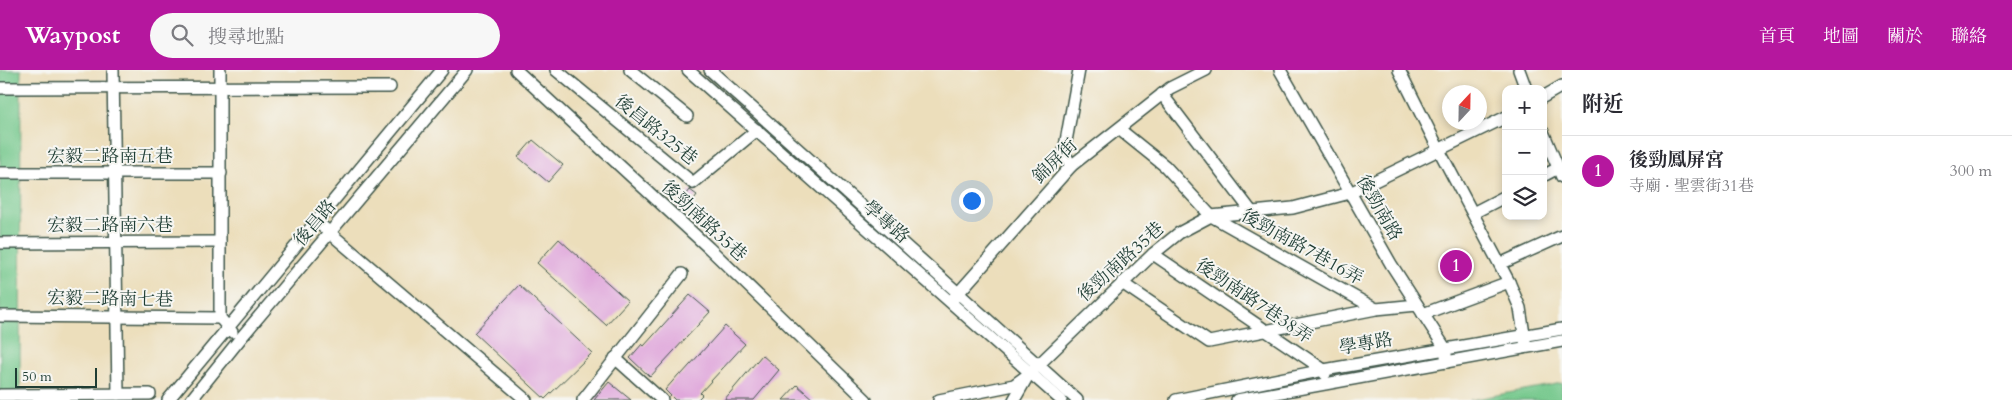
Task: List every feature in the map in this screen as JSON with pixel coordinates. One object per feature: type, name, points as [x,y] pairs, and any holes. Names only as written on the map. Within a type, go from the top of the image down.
[{"type":"street","points":[[114,70],[118,394]]},
{"type":"street","points":[[220,70],[220,318],[227,328],[240,339]]},
{"type":"street","name":"後昌路","points":[[168,400],[442,70]]},
{"type":"street","name":"後昌路","points":[[191,400],[240,339],[468,70]]},
{"type":"street","name":"後勁南路35巷","points":[[516,70],[709,248],[866,400]]},
{"type":"street","name":"後昌路325巷","points":[[556,70],[693,183],[757,130]]},
{"type":"street","points":[[630,70],[687,116]]},
{"type":"street","name":"學專路","points":[[688,70],[954,298]]},
{"type":"street","name":"學專路","points":[[710,70],[954,298],[1033,369],[1061,400]]},
{"type":"street","points":[[1071,166],[1064,152],[1079,70]]},
{"type":"street","name":"錦屏街","points":[[954,298],[1071,166],[1170,88],[1206,70]]},
{"type":"street","name":"後勁南路","points":[[1280,70],[1350,193],[1445,348],[1447,362]]},
{"type":"street","points":[[1399,70],[1509,282],[1520,308],[1525,341]]},
{"type":"street","points":[[1519,70],[1525,85]]},
{"type":"street","points":[[1547,95],[1562,86]]},
{"type":"street","points":[[0,88],[390,87]]},
{"type":"street","points":[[1162,94],[1251,211]]},
{"type":"street","name":"後勁南路35巷","points":[[940,400],[1014,385],[1153,254],[1179,233],[1211,216],[1293,208],[1350,193],[1502,118]]},
{"type":"street","name":"後勁南路7巷16弄","points":[[1119,130],[1165,166],[1211,216],[1376,309]]},
{"type":"street","points":[[1547,142],[1560,173],[1547,175]]},
{"type":"street","name":"宏毅二路南五巷","points":[[0,173],[220,173]]},
{"type":"street","points":[[1474,213],[1502,198]]},
{"type":"street","points":[[316,221],[526,400]]},
{"type":"street","points":[[1500,264],[1562,236]]},
{"type":"street","name":"宏毅二路南六巷","points":[[0,243],[220,242]]},
{"type":"street","name":"後勁南路7巷38弄","points":[[1153,254],[1324,370]]},
{"type":"street","points":[[583,400],[682,274]]},
{"type":"street","points":[[1122,283],[1209,342],[1376,309],[1420,309],[1509,282]]},
{"type":"street","name":"宏毅二路南七巷","points":[[0,316],[220,318]]},
{"type":"street","name":"學專路","points":[[1237,400],[1327,382],[1447,362],[1562,329]]},
{"type":"street","name":"學專路","points":[[1176,400],[1445,348],[1525,341],[1562,340]]},
{"type":"street","points":[[615,358],[662,400]]},
{"type":"street","points":[[1014,400],[1033,369]]},
{"type":"street","name":"學專路","points":[[1033,369],[1077,400]]},
{"type":"street","points":[[1324,370],[1327,382]]},
{"type":"street","points":[[0,395],[150,394]]},
{"type":"green space","points":[[0,70],[21,70],[20,400],[0,400]]},
{"type":"green space","points":[[1562,383],[1562,400],[1470,400]]},
{"type":"building","points":[[533,140],[563,165],[548,182],[518,157]]},
{"type":"building","points":[[690,190],[697,195],[683,214],[676,208]]},
{"type":"building","points":[[559,239],[628,301],[606,325],[537,263]]},
{"type":"building","points":[[519,285],[592,353],[545,399],[474,333]]},
{"type":"building","points":[[690,295],[710,312],[650,377],[630,358],[642,344],[644,346]]},
{"type":"building","points":[[725,326],[745,344],[700,393],[702,395],[697,400],[675,400],[665,390]]},
{"type":"building","points":[[762,355],[779,370],[754,400],[724,400]]},
{"type":"building","points":[[609,382],[631,400],[594,400]]},
{"type":"building","points":[[797,385],[814,400],[783,400]]},
{"type":"place","name":"後勁鳳屏宮","points":[[1456,266]]}]
